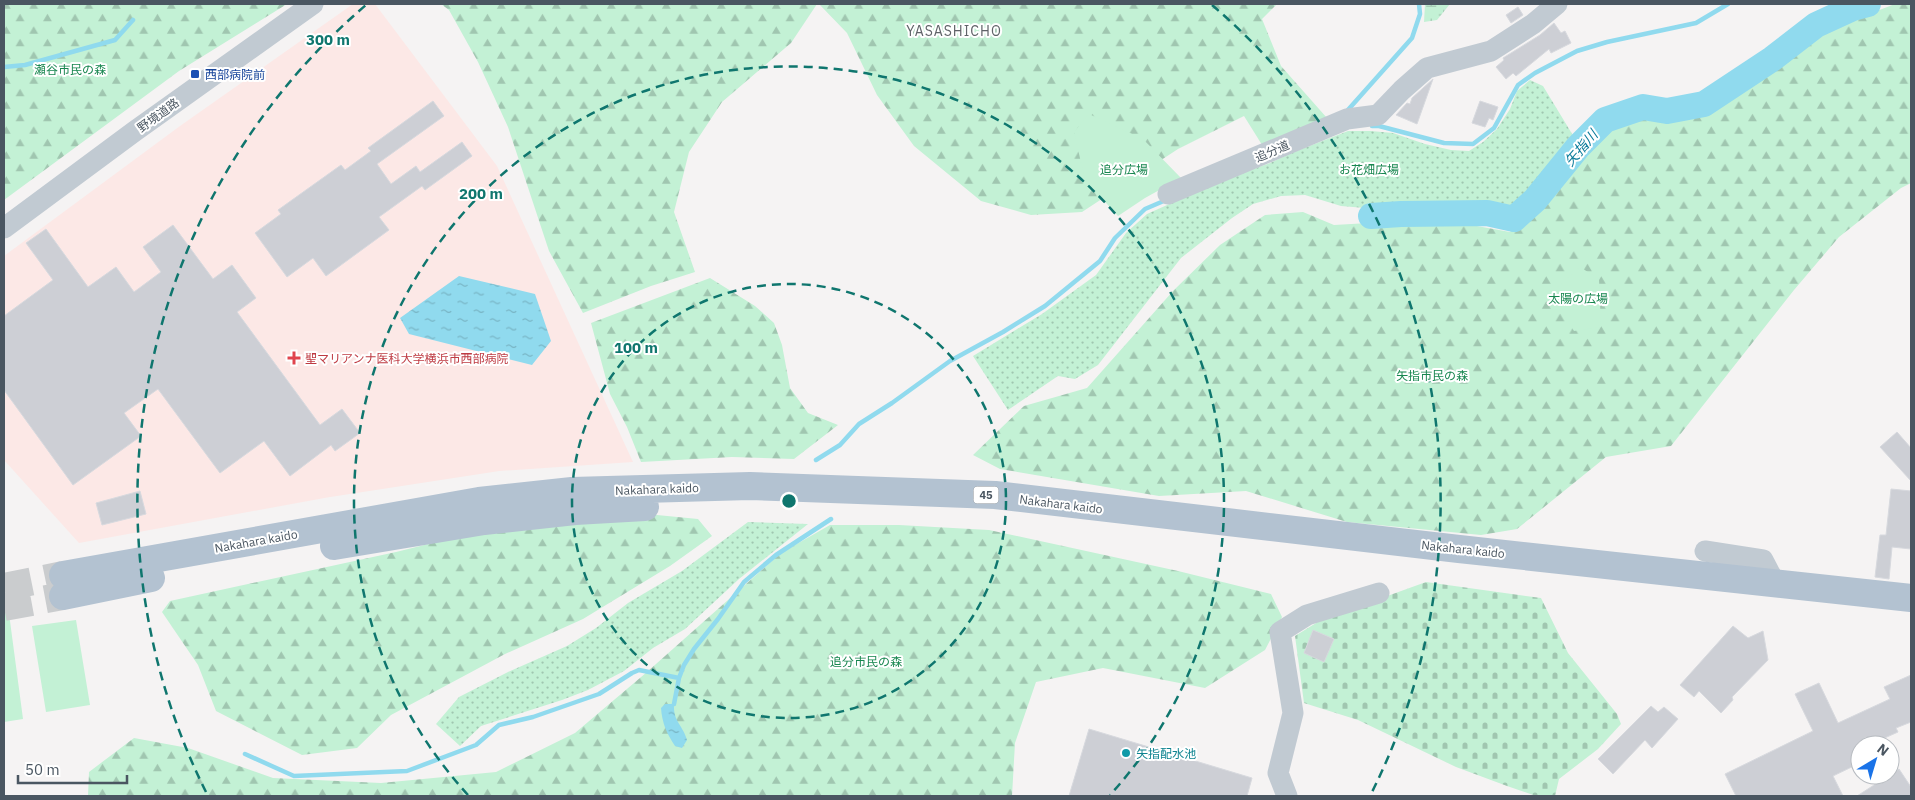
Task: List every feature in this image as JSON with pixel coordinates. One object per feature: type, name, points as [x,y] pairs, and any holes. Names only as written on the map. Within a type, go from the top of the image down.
[{"type":"main road","name":"Nakahara kaido","points":[[1911,598],[995,496],[750,486],[572,491],[480,501],[63,586],[202,568],[484,520],[575,511],[756,504],[880,506],[992,513],[1056,522],[1441,561],[1911,613]]},
{"type":"street","name":"野境道路","points":[[4,228],[313,4]]},
{"type":"street","name":"追分道","points":[[1168,194],[1347,119],[1378,115],[1427,68],[1491,51],[1533,24],[1557,4]]},
{"type":"street","points":[[1705,551],[1763,560],[1775,583]]},
{"type":"street","points":[[1287,796],[1278,773],[1293,713],[1280,632],[1307,615],[1379,593]]},
{"type":"shaded area","name":"聖マリアンナ医科大学横浜市西部病院","points":[[353,4],[375,4],[497,166],[633,462],[499,471],[330,497],[79,543],[4,460],[4,256],[180,126]]},
{"type":"green space","name":"瀬谷市民の森","points":[[4,4],[287,4],[179,71],[4,200]]},
{"type":"green space","points":[[441,4],[817,4],[791,43],[722,102],[689,152],[674,212],[695,272],[651,286],[583,313],[549,251],[508,127],[478,62],[449,10]]},
{"type":"green space","points":[[819,4],[1277,4],[1262,19],[1281,66],[1327,118],[1264,148],[1244,116],[1178,149],[1082,212],[1031,215],[981,201],[914,146],[877,95],[847,33]]},
{"type":"green space","points":[[1425,4],[1450,4],[1437,20],[1424,22]]},
{"type":"green space","name":"矢指市民の森","points":[[1895,4],[1911,4],[1911,183],[1901,188],[1839,237],[1794,290],[1671,446],[1606,457],[1517,529],[1481,535],[1347,522],[1246,491],[1159,496],[1000,469],[973,455],[1024,406],[1087,388],[1173,291],[1220,245],[1265,215],[1303,212],[1334,225],[1438,219],[1510,232],[1577,168],[1605,120],[1638,116],[1701,116],[1830,29]]},
{"type":"green space","name":"お花畑広場","points":[[1530,80],[1543,86],[1577,142],[1558,169],[1524,202],[1504,210],[1470,208],[1365,208],[1341,206],[1305,195],[1281,196],[1253,204],[1181,258],[1098,365],[1075,379],[1058,376],[1008,410],[973,356],[1042,314],[1096,275],[1126,233],[1147,214],[1223,180],[1348,131],[1393,133],[1425,144],[1451,150],[1469,151],[1483,142],[1497,129],[1510,109],[1517,91]]},
{"type":"green space","name":"追分広場","points":[[1089,114],[1143,139],[1181,178],[1118,216],[1085,180],[1074,132]]},
{"type":"green space","name":"太陽の広場","points":[[1580,267],[1599,279],[1601,327],[1574,331],[1550,294]]},
{"type":"green space","points":[[710,278],[755,306],[774,323],[782,345],[790,388],[808,413],[838,425],[794,459],[732,457],[641,462],[627,427],[610,394],[591,323]]},
{"type":"green space","points":[[657,515],[698,519],[712,536],[670,566],[583,619],[505,654],[391,715],[357,748],[302,755],[216,711],[198,665],[162,612],[170,601],[396,552],[485,530]]},
{"type":"green space","points":[[748,522],[808,524],[739,579],[685,629],[653,648],[624,671],[588,690],[562,700],[481,726],[460,746],[436,724],[459,697],[508,672],[567,646],[596,628],[628,603],[682,571]]},
{"type":"green space","name":"追分市民の森","points":[[830,525],[899,525],[989,530],[1178,571],[1271,594],[1282,617],[1265,650],[1205,688],[1103,668],[1036,682],[1015,743],[1012,796],[88,796],[89,772],[134,738],[188,748],[273,778],[381,783],[496,772],[575,733],[781,553]]},
{"type":"green space","points":[[1426,582],[1541,598],[1568,653],[1617,714],[1621,724],[1598,749],[1559,779],[1555,796],[1536,796],[1507,786],[1456,767],[1358,720],[1304,703],[1295,636],[1321,620]]},
{"type":"green space","points":[[4,597],[10,621],[23,719],[4,722]]},
{"type":"green space","points":[[76,620],[90,705],[46,712],[32,626]]},
{"type":"water","points":[[459,276],[535,294],[551,341],[532,365],[409,334],[400,318]]},
{"type":"water","points":[[665,704],[674,704],[675,715],[687,740],[682,748],[675,746],[665,728],[661,708]]},
{"type":"building","points":[[1518,7],[1523,15],[1511,23],[1506,15]]},
{"type":"building","points":[[1554,23],[1561,33],[1565,31],[1571,43],[1551,53],[1549,49],[1516,76],[1513,73],[1506,79],[1496,67],[1504,60],[1503,58],[1540,35]]},
{"type":"building","points":[[1433,79],[1417,124],[1396,115],[1407,103],[1410,104],[1412,98]]},
{"type":"building","points":[[433,101],[444,116],[377,164],[391,184],[416,166],[420,172],[462,142],[472,156],[425,190],[422,186],[379,217],[389,230],[326,276],[313,258],[287,277],[255,233],[281,214],[278,210],[341,165],[345,170],[371,151],[368,148]]},
{"type":"building","points":[[1480,101],[1498,107],[1493,120],[1489,118],[1485,127],[1472,123]]},
{"type":"building","points":[[173,225],[213,279],[232,265],[256,298],[237,312],[320,425],[342,409],[360,433],[335,451],[331,445],[290,476],[264,441],[220,473],[158,389],[124,413],[141,436],[73,485],[4,390],[4,316],[53,280],[26,243],[46,229],[88,287],[116,267],[134,292],[161,272],[143,247]]},
{"type":"building","points":[[1897,432],[1911,448],[1911,481],[1880,447]]},
{"type":"building","points":[[1891,489],[1911,491],[1911,549],[1892,547],[1889,579],[1875,577],[1880,535],[1886,535]]},
{"type":"building","points":[[140,491],[146,514],[102,525],[96,503]]},
{"type":"building","points":[[1733,626],[1748,638],[1763,631],[1768,660],[1732,697],[1733,700],[1721,713],[1699,691],[1694,697],[1680,685]]},
{"type":"building","points":[[1313,630],[1334,639],[1324,662],[1304,653]]},
{"type":"building","points":[[1911,675],[1911,722],[1896,728],[1898,732],[1891,735],[1850,735],[1850,768],[1833,776],[1843,796],[1736,796],[1725,774],[1813,731],[1795,694],[1819,683],[1838,723],[1890,699],[1884,687]]},
{"type":"building","points":[[1651,706],[1658,712],[1664,707],[1678,719],[1652,748],[1645,740],[1613,774],[1598,759]]},
{"type":"building","name":"矢指配水池","points":[[1089,729],[1252,778],[1247,796],[1069,796]]},
{"type":"building","points":[[1900,770],[1911,787],[1911,796],[1857,796],[1874,785],[1900,785]]},
{"type":"waterway","points":[[1347,111],[1412,38],[1420,14],[1419,4]]},
{"type":"waterway","points":[[1372,126],[1379,126],[1444,143],[1473,144],[1494,128],[1518,85],[1535,73],[1577,51],[1607,42],[1696,23],[1728,4]]},
{"type":"waterway","name":"矢指川","points":[[1371,216],[1487,213],[1514,219],[1535,200],[1578,147],[1605,120],[1643,107],[1667,111],[1704,104],[1772,59],[1816,25],[1853,8],[1868,4]]},
{"type":"waterway","points":[[4,67],[25,65],[115,40],[133,20]]},
{"type":"waterway","points":[[816,460],[840,445],[859,424],[892,403],[950,361],[1045,306],[1100,261],[1115,238],[1145,209],[1166,200]]},
{"type":"waterway","points":[[245,754],[294,776],[407,771],[476,745],[499,725],[533,717],[599,694],[639,670],[679,678],[684,665],[694,649],[744,582],[776,555],[831,519]]},
{"type":"waterway","points":[[674,704],[679,678]]},
{"type":"tunnel","points":[[4,587],[63,575]]},
{"type":"tunnel","points":[[4,607],[63,596]]},
{"type":"place","name":"西部病院前","points":[[195,74]]},
{"type":"place","name":"聖マリアンナ医科大学横浜市西部病院","points":[[294,358]]},
{"type":"place","name":"矢指配水池","points":[[1126,753]]},
{"type":"district","name":"YASASHICHO","points":[[954,31]]}]
